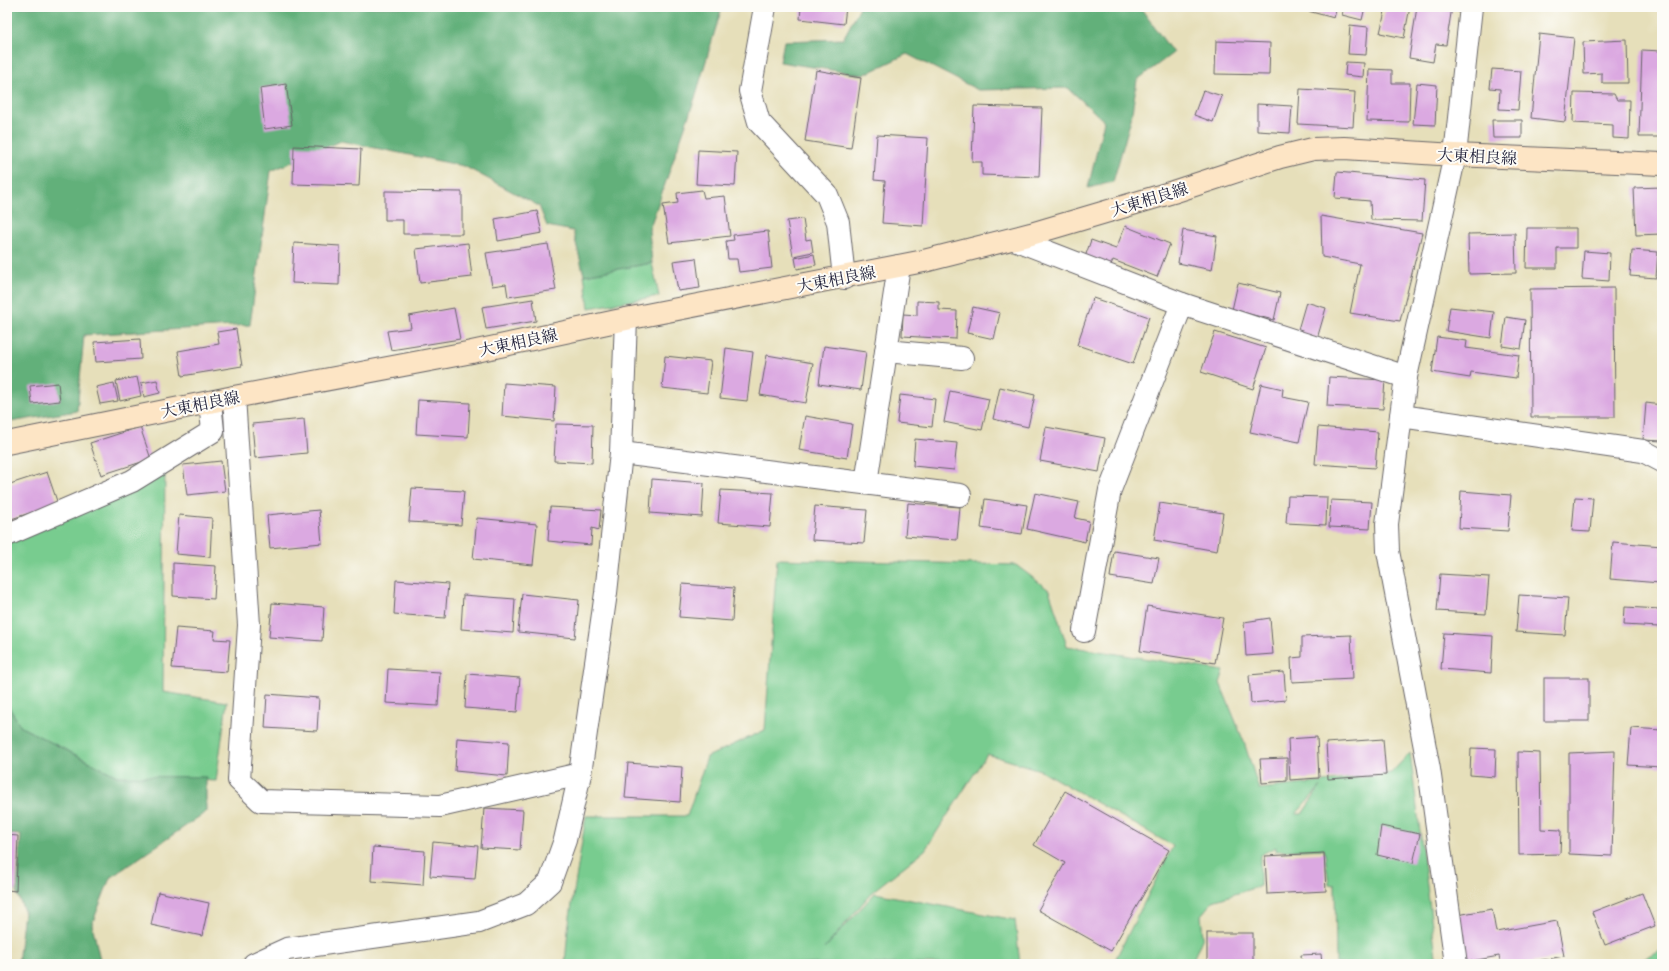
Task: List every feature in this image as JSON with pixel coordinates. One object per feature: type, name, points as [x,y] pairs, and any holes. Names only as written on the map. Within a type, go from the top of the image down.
[{"type":"main road","name":"大東相良線","points":[[7,443],[234,397],[467,354],[626,319],[844,278],[899,266],[1014,239],[1173,192],[1280,157],[1313,149],[1344,148],[1455,155],[1662,164]]},
{"type":"street","points":[[764,7],[750,91],[759,122],[827,195],[838,222],[844,278]]},
{"type":"street","points":[[1456,964],[1429,769],[1388,551],[1387,524],[1406,377],[1455,155],[1471,7]]},
{"type":"street","points":[[1014,239],[1182,304],[1406,377]]},
{"type":"street","points":[[866,483],[899,266]]},
{"type":"street","points":[[1084,631],[1110,490],[1182,304]]},
{"type":"street","points":[[254,964],[287,949],[479,922],[526,904],[550,882],[565,840],[580,774],[606,593],[620,453],[626,319]]},
{"type":"street","points":[[886,351],[962,358]]},
{"type":"street","points":[[234,397],[249,625],[239,780],[261,801],[440,806],[580,774]]},
{"type":"street","points":[[7,535],[132,480],[213,431],[210,402]]},
{"type":"street","points":[[1401,416],[1643,451],[1662,461]]},
{"type":"street","points":[[620,453],[960,495]]},
{"type":"green space","points":[[7,7],[722,7],[695,98],[649,230],[652,263],[584,275],[573,231],[547,226],[539,206],[464,166],[341,141],[271,171],[250,325],[84,335],[77,411],[10,422],[7,400]]},
{"type":"green space","points":[[860,7],[1140,7],[1173,53],[1137,80],[1131,119],[1113,182],[1088,188],[1104,121],[1068,88],[978,90],[907,54],[863,75],[780,62],[784,41],[843,39]]},
{"type":"green space","points":[[652,263],[659,296],[589,308],[584,275]]},
{"type":"green space","points":[[165,469],[163,692],[227,702],[216,781],[117,776],[21,727],[7,704],[7,543]]},
{"type":"green space","points":[[777,559],[1016,565],[1049,590],[1067,646],[1224,671],[1220,683],[1244,742],[1259,789],[1391,773],[1410,753],[1437,964],[1336,964],[1335,885],[1329,884],[1324,849],[1276,851],[1276,847],[1260,855],[1260,886],[1213,901],[1201,915],[1203,937],[1191,964],[1113,964],[1173,846],[1040,770],[987,754],[925,850],[873,891],[824,949],[875,893],[1015,920],[1020,964],[565,964],[568,929],[586,816],[687,816],[707,757],[765,730]],"holes":[[[1321,786],[1302,814],[1296,814]]]},
{"type":"green space","points":[[7,704],[21,727],[117,776],[206,777],[206,812],[110,878],[92,924],[101,964],[18,964],[24,911],[17,893],[21,835],[7,834]]},
{"type":"green space","points":[[1662,949],[1662,964],[1635,964]]},
{"type":"building","points":[[801,7],[846,7],[844,24],[800,19]]},
{"type":"building","points":[[1293,7],[1337,7],[1334,18]]},
{"type":"building","points":[[1344,7],[1365,7],[1362,20],[1342,15]]},
{"type":"building","points":[[1386,7],[1410,7],[1404,38],[1380,33]]},
{"type":"building","points":[[1417,7],[1452,7],[1446,45],[1436,44],[1433,62],[1409,58]]},
{"type":"building","points":[[1350,25],[1368,27],[1366,55],[1348,54]]},
{"type":"building","points":[[1539,34],[1574,38],[1565,122],[1531,118]]},
{"type":"building","points":[[1627,40],[1628,83],[1602,83],[1602,73],[1584,74],[1583,42]]},
{"type":"building","points":[[1216,41],[1270,43],[1269,75],[1215,74]]},
{"type":"building","points":[[1642,50],[1662,51],[1662,137],[1639,137]]},
{"type":"building","points":[[1346,62],[1364,63],[1363,77],[1345,75]]},
{"type":"building","points":[[1369,69],[1392,70],[1392,83],[1410,83],[1409,122],[1367,121]]},
{"type":"building","points":[[1492,69],[1521,71],[1518,110],[1499,109],[1500,89],[1490,88]]},
{"type":"building","points":[[816,70],[861,78],[851,148],[805,141]]},
{"type":"building","points":[[1417,83],[1437,85],[1435,125],[1413,124]]},
{"type":"building","points":[[286,84],[292,125],[265,129],[260,88]]},
{"type":"building","points":[[1300,89],[1355,92],[1353,127],[1298,124]]},
{"type":"building","points":[[1203,90],[1222,96],[1213,122],[1194,115]]},
{"type":"building","points":[[1574,93],[1614,94],[1617,100],[1630,100],[1629,139],[1613,138],[1613,125],[1573,123]]},
{"type":"building","points":[[1257,104],[1292,106],[1290,133],[1257,131]]},
{"type":"building","points":[[974,106],[1042,108],[1039,177],[982,175],[982,162],[972,162]]},
{"type":"building","points":[[1492,120],[1522,120],[1522,138],[1493,138]]},
{"type":"building","points":[[877,135],[928,138],[923,226],[882,223],[885,181],[874,180]]},
{"type":"building","points":[[294,146],[361,149],[359,186],[293,184]]},
{"type":"building","points":[[698,150],[737,152],[735,186],[696,184]]},
{"type":"building","points":[[1337,172],[1425,180],[1422,221],[1371,220],[1370,201],[1335,198]]},
{"type":"building","points":[[1662,187],[1662,234],[1636,235],[1634,188]]},
{"type":"building","points":[[702,190],[704,198],[725,196],[730,236],[669,243],[663,205],[678,203],[677,193]]},
{"type":"building","points":[[385,191],[462,192],[462,234],[403,234],[403,220],[385,220]]},
{"type":"building","points":[[537,211],[542,233],[498,241],[495,219]]},
{"type":"building","points":[[1321,216],[1422,233],[1400,321],[1350,313],[1360,264],[1322,257]]},
{"type":"building","points":[[803,219],[806,240],[811,239],[813,252],[793,256],[787,221]]},
{"type":"building","points":[[1125,226],[1170,244],[1157,277],[1113,260],[1110,267],[1085,257],[1091,240],[1116,249]]},
{"type":"building","points":[[1527,228],[1576,228],[1576,248],[1557,248],[1557,268],[1526,268]]},
{"type":"building","points":[[1183,230],[1217,236],[1212,270],[1178,263]]},
{"type":"building","points":[[768,231],[772,268],[739,272],[737,259],[728,259],[726,241],[734,240],[733,235]]},
{"type":"building","points":[[1515,233],[1516,273],[1469,274],[1468,234]]},
{"type":"building","points":[[294,243],[340,246],[339,285],[292,283]]},
{"type":"building","points":[[468,243],[472,277],[420,283],[416,249]]},
{"type":"building","points":[[548,244],[556,290],[508,297],[506,284],[492,286],[486,253]]},
{"type":"building","points":[[1632,250],[1658,252],[1656,278],[1630,276]]},
{"type":"building","points":[[1584,251],[1610,253],[1609,281],[1582,279]]},
{"type":"building","points":[[814,254],[816,265],[797,269],[795,258]]},
{"type":"building","points":[[696,258],[700,288],[678,291],[673,261]]},
{"type":"building","points":[[1238,283],[1280,293],[1274,320],[1232,310]]},
{"type":"building","points":[[1614,288],[1615,417],[1531,417],[1530,289]]},
{"type":"building","points":[[1093,298],[1149,317],[1133,364],[1077,345]]},
{"type":"building","points":[[533,299],[536,321],[486,329],[482,307]]},
{"type":"building","points":[[917,301],[939,302],[939,310],[957,311],[956,339],[902,336],[903,314],[917,315]]},
{"type":"building","points":[[1306,302],[1326,308],[1317,339],[1297,333]]},
{"type":"building","points":[[973,307],[1000,313],[994,339],[967,333]]},
{"type":"building","points":[[1450,307],[1494,312],[1491,338],[1446,331]]},
{"type":"building","points":[[454,308],[460,339],[391,350],[387,331],[411,328],[409,316]]},
{"type":"building","points":[[1506,317],[1525,320],[1521,349],[1502,346]]},
{"type":"building","points":[[236,329],[242,366],[182,376],[178,351],[219,344],[217,332]]},
{"type":"building","points":[[1215,332],[1266,348],[1253,389],[1201,372]]},
{"type":"building","points":[[1437,337],[1467,341],[1466,348],[1519,355],[1516,378],[1471,372],[1470,378],[1432,372]]},
{"type":"building","points":[[140,339],[141,359],[96,362],[94,342]]},
{"type":"building","points":[[824,346],[866,352],[861,390],[819,384]]},
{"type":"building","points":[[726,348],[753,352],[747,401],[720,398]]},
{"type":"building","points":[[767,355],[813,363],[806,403],[760,395]]},
{"type":"building","points":[[665,356],[711,361],[707,393],[662,388]]},
{"type":"building","points":[[137,377],[141,396],[120,401],[116,381]]},
{"type":"building","points":[[1329,377],[1385,380],[1383,409],[1327,406]]},
{"type":"building","points":[[157,380],[160,393],[144,397],[141,383]]},
{"type":"building","points":[[58,383],[60,401],[32,404],[30,386]]},
{"type":"building","points":[[114,383],[118,401],[100,404],[96,387]]},
{"type":"building","points":[[504,383],[556,387],[554,421],[502,416]]},
{"type":"building","points":[[1261,384],[1283,389],[1282,397],[1308,402],[1299,442],[1250,432]]},
{"type":"building","points":[[1000,387],[1035,395],[1028,427],[993,419]]},
{"type":"building","points":[[950,391],[989,399],[982,430],[944,422]]},
{"type":"building","points":[[900,395],[935,399],[932,427],[897,423]]},
{"type":"building","points":[[418,400],[470,403],[468,437],[416,434]]},
{"type":"building","points":[[1646,403],[1662,405],[1662,441],[1643,440]]},
{"type":"building","points":[[805,416],[852,424],[847,458],[799,450]]},
{"type":"building","points":[[304,419],[307,453],[255,458],[252,424]]},
{"type":"building","points":[[556,424],[593,425],[592,463],[554,461]]},
{"type":"building","points":[[140,427],[151,459],[101,475],[90,443]]},
{"type":"building","points":[[1046,427],[1105,438],[1099,472],[1040,461]]},
{"type":"building","points":[[1318,427],[1378,432],[1375,468],[1315,464]]},
{"type":"building","points":[[915,439],[957,443],[954,470],[913,466]]},
{"type":"building","points":[[221,461],[225,491],[187,495],[183,465]]},
{"type":"building","points":[[47,472],[58,504],[8,520],[7,485]]},
{"type":"building","points":[[652,479],[704,483],[702,517],[650,513]]},
{"type":"building","points":[[412,488],[464,491],[461,525],[409,522]]},
{"type":"building","points":[[721,490],[773,493],[770,527],[718,523]]},
{"type":"building","points":[[1461,491],[1511,495],[1508,531],[1459,528]]},
{"type":"building","points":[[1035,493],[1079,502],[1075,518],[1089,521],[1085,542],[1027,529]]},
{"type":"building","points":[[1288,496],[1327,497],[1326,525],[1286,523]]},
{"type":"building","points":[[1575,497],[1593,498],[1590,532],[1572,531]]},
{"type":"building","points":[[985,499],[1027,505],[1022,534],[981,528]]},
{"type":"building","points":[[1331,500],[1372,502],[1370,529],[1329,527]]},
{"type":"building","points":[[908,503],[960,507],[957,540],[905,536]]},
{"type":"building","points":[[1160,503],[1223,513],[1217,551],[1154,540]]},
{"type":"building","points":[[815,506],[867,510],[864,543],[812,540]]},
{"type":"building","points":[[550,507],[601,510],[599,530],[592,528],[591,545],[548,541]]},
{"type":"building","points":[[319,510],[322,543],[270,548],[267,515]]},
{"type":"building","points":[[179,515],[212,518],[210,557],[176,554]]},
{"type":"building","points":[[477,518],[537,524],[533,565],[473,559]]},
{"type":"building","points":[[1613,542],[1662,546],[1660,583],[1610,579]]},
{"type":"building","points":[[1114,551],[1159,558],[1154,584],[1110,577]]},
{"type":"building","points":[[173,563],[216,566],[214,599],[173,596]]},
{"type":"building","points":[[1440,574],[1489,577],[1486,614],[1437,611]]},
{"type":"building","points":[[396,580],[448,584],[445,618],[394,614]]},
{"type":"building","points":[[682,584],[734,588],[732,621],[679,617]]},
{"type":"building","points":[[522,594],[579,600],[575,638],[518,632]]},
{"type":"building","points":[[463,595],[515,599],[513,633],[461,629]]},
{"type":"building","points":[[1519,595],[1568,598],[1565,635],[1516,632]]},
{"type":"building","points":[[272,603],[324,607],[322,641],[269,637]]},
{"type":"building","points":[[1147,606],[1223,618],[1215,663],[1140,651]]},
{"type":"building","points":[[1625,607],[1660,609],[1659,627],[1624,625]]},
{"type":"building","points":[[1270,618],[1273,654],[1246,656],[1244,622]]},
{"type":"building","points":[[176,628],[215,631],[214,639],[230,640],[227,672],[172,668]]},
{"type":"building","points":[[1444,633],[1493,636],[1491,673],[1441,669]]},
{"type":"building","points":[[1351,635],[1353,679],[1292,682],[1291,658],[1302,657],[1302,637]]},
{"type":"building","points":[[388,669],[440,672],[438,706],[386,703]]},
{"type":"building","points":[[1284,672],[1286,700],[1251,703],[1249,675]]},
{"type":"building","points":[[467,674],[520,678],[517,712],[465,708]]},
{"type":"building","points":[[1544,678],[1589,678],[1589,721],[1544,721]]},
{"type":"building","points":[[267,694],[319,698],[317,731],[265,728]]},
{"type":"building","points":[[1631,728],[1662,730],[1662,767],[1628,765]]},
{"type":"building","points":[[1317,737],[1319,778],[1290,780],[1288,739]]},
{"type":"building","points":[[457,738],[509,742],[507,776],[455,771]]},
{"type":"building","points":[[1383,739],[1386,775],[1328,779],[1326,743]]},
{"type":"building","points":[[1471,748],[1496,749],[1495,777],[1470,775]]},
{"type":"building","points":[[1615,751],[1612,856],[1569,854],[1569,753]]},
{"type":"building","points":[[1518,752],[1540,753],[1541,829],[1561,830],[1560,854],[1519,855]]},
{"type":"building","points":[[1287,758],[1287,781],[1262,783],[1260,759]]},
{"type":"building","points":[[628,763],[682,767],[680,802],[625,798]]},
{"type":"building","points":[[1065,791],[1169,850],[1111,951],[1038,910],[1065,863],[1034,845]]},
{"type":"building","points":[[484,808],[523,810],[520,850],[481,848]]},
{"type":"building","points":[[1381,826],[1420,834],[1413,863],[1377,855]]},
{"type":"building","points":[[7,835],[18,836],[16,891],[7,890]]},
{"type":"building","points":[[433,842],[478,846],[475,879],[430,876]]},
{"type":"building","points":[[373,847],[425,851],[423,885],[371,881]]},
{"type":"building","points":[[1324,853],[1326,891],[1267,894],[1265,856]]},
{"type":"building","points":[[158,892],[209,903],[202,936],[151,925]]},
{"type":"building","points":[[1642,893],[1655,926],[1605,945],[1592,912]]},
{"type":"building","points":[[1492,909],[1496,932],[1557,921],[1564,956],[1521,964],[1501,964],[1499,956],[1466,962],[1457,915]]},
{"type":"building","points":[[1207,933],[1253,933],[1253,964],[1207,964]]},
{"type":"building","points":[[1321,954],[1322,964],[1302,964],[1301,955]]}]
